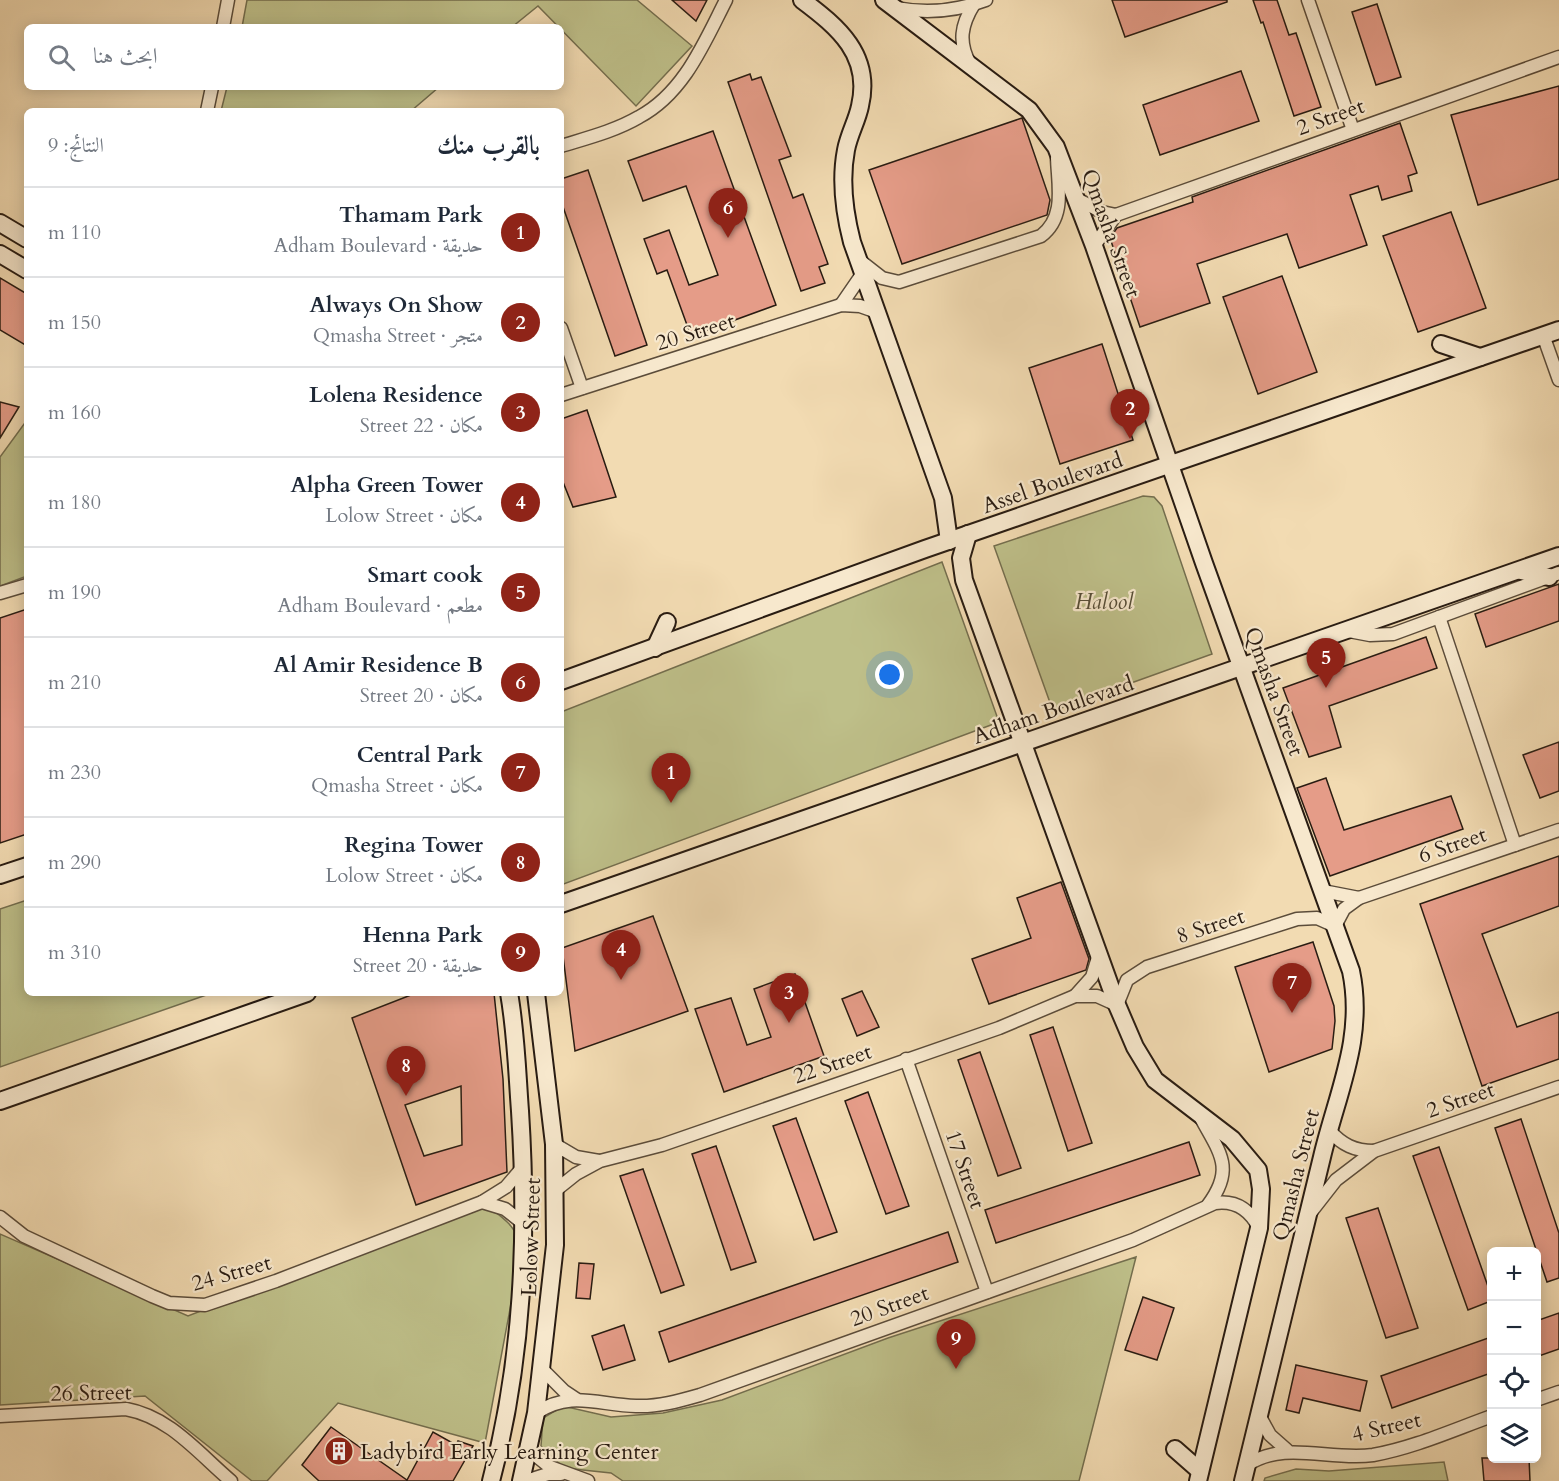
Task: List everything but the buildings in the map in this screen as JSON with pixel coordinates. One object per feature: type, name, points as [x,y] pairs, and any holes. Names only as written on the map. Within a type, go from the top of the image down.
[{"type":"street","points":[[224,24],[228,0]]},
{"type":"street","points":[[564,145],[628,123],[661,103],[679,85],[726,0]]},
{"type":"street","points":[[802,0],[838,28],[851,45],[860,65],[862,97],[847,148],[843,179],[845,211],[861,266],[943,498],[949,541]]},
{"type":"street","points":[[1308,0],[1353,130]]},
{"type":"street","points":[[890,4],[932,12],[980,2]]},
{"type":"street","points":[[970,65],[962,50],[961,34],[965,18],[980,2]]},
{"type":"street","name":"Qmasha Street","points":[[890,4],[1029,110],[1056,147],[1094,246],[1170,466],[1351,971],[1357,1012],[1351,1053],[1329,1130],[1245,1473]]},
{"type":"street","name":"2 Street","points":[[1116,215],[1559,57]]},
{"type":"street","points":[[208,108],[211,90]]},
{"type":"street","points":[[861,266],[882,278],[899,282],[1041,236],[1055,221],[1059,208],[1056,147]]},
{"type":"street","points":[[1077,199],[1096,210],[1116,215],[1094,246]]},
{"type":"street","points":[[0,223],[24,237]]},
{"type":"street","points":[[0,254],[24,268]]},
{"type":"street","points":[[841,305],[861,266]]},
{"type":"street","name":"20 Street","points":[[564,394],[841,305],[860,306],[877,312]]},
{"type":"street","points":[[1551,332],[1559,380]]},
{"type":"street","name":"Assel Boulevard","points":[[564,680],[968,534],[1170,466],[1551,332]]},
{"type":"street","points":[[564,337],[582,388]]},
{"type":"street","points":[[1441,344],[1480,357]]},
{"type":"street","name":"Qmasha Street","points":[[968,534],[961,558],[964,580],[1117,1005],[1135,1047],[1155,1080],[1232,1138],[1258,1170],[1261,1209],[1258,1228],[1199,1476]]},
{"type":"street","name":"Adham Boulevard","points":[[564,903],[1243,669],[1559,556]]},
{"type":"street","points":[[1520,570],[1554,575]]},
{"type":"street","points":[[1349,631],[1381,636],[1554,575]]},
{"type":"street","points":[[0,593],[24,586]]},
{"type":"street","points":[[1439,617],[1515,845]]},
{"type":"street","points":[[655,648],[667,622]]},
{"type":"street","name":"6 Street","points":[[1335,926],[1344,909],[1359,898],[1559,830]]},
{"type":"street","points":[[0,875],[24,867]]},
{"type":"street","name":"6 Street","points":[[1323,891],[1359,898]]},
{"type":"street","name":"8 Street","points":[[1117,1005],[1127,980],[1147,967],[1300,919],[1317,918],[1335,926]]},
{"type":"street","name":"22 Street","points":[[1075,996],[1092,977],[1099,953]]},
{"type":"street","points":[[0,1101],[299,996]]},
{"type":"street","name":"Lolow Street","points":[[491,1481],[507,1422],[523,1287],[524,1166],[516,1042],[509,996]]},
{"type":"street","name":"Lolow Street","points":[[521,1481],[536,1413],[550,1298],[556,1190],[554,1144],[536,996]]},
{"type":"street","name":"22 Street","points":[[556,1190],[576,1174],[600,1161],[662,1145],[999,1028],[1075,996],[1097,996],[1117,1005]]},
{"type":"street","name":"17 Street","points":[[906,1059],[987,1292]]},
{"type":"street","name":"2 Street","points":[[1307,1218],[1336,1180],[1374,1151],[1559,1087]]},
{"type":"street","points":[[1200,1115],[1221,1153],[1224,1167],[1219,1187],[1208,1205]]},
{"type":"street","points":[[1329,1130],[1344,1145],[1364,1151],[1374,1151]]},
{"type":"street","name":"22 Street","points":[[554,1144],[576,1157],[600,1161]]},
{"type":"street","name":"24 Street","points":[[0,1217],[13,1230],[24,1236],[152,1296],[169,1303],[187,1306],[205,1305],[276,1281],[482,1202],[506,1187],[524,1166]]},
{"type":"street","points":[[482,1202],[505,1209],[524,1224]]},
{"type":"street","name":"20 Street","points":[[536,1413],[555,1402],[576,1399],[607,1405],[638,1406],[690,1398],[1133,1240],[1174,1224],[1208,1205],[1223,1202],[1237,1204],[1246,1210],[1258,1228]]},
{"type":"street","name":"20 Street","points":[[541,1368],[564,1391],[576,1399]]},
{"type":"street","points":[[1541,1398],[1559,1392]]},
{"type":"street","name":"26 Street","points":[[0,1416],[126,1408],[144,1412],[161,1420],[231,1481]]},
{"type":"street","points":[[1259,1415],[1270,1435],[1287,1450]]},
{"type":"street","name":"4 Street","points":[[1245,1473],[1266,1455],[1287,1450],[1328,1456],[1372,1455],[1401,1449],[1487,1417]]},
{"type":"street","points":[[1175,1449],[1199,1476]]},
{"type":"street","points":[[529,1450],[562,1474]]},
{"type":"street","points":[[526,1481],[548,1474],[562,1474],[588,1481]]},
{"type":"green space","points":[[247,0],[637,0],[692,46],[636,106],[564,33],[564,24],[556,24],[538,6],[516,24],[243,24]]},
{"type":"green space","points":[[226,90],[436,90],[414,108],[222,108]]},
{"type":"green space","points":[[24,424],[24,577],[0,586],[0,457]]},
{"type":"green space","name":"Halool","points":[[1143,496],[1154,497],[1162,506],[1212,654],[1053,711],[994,546]]},
{"type":"green space","points":[[942,562],[999,722],[564,884],[564,711]]},
{"type":"green space","points":[[24,901],[24,996],[203,996],[0,1067],[0,909]]},
{"type":"green space","points":[[482,1202],[513,1228],[521,1250],[485,1443],[338,1403],[267,1481],[252,1481],[145,1396],[0,1405],[0,1234],[188,1316]]},
{"type":"green space","points":[[1136,1257],[1079,1481],[623,1481],[611,1473],[564,1468],[541,1446],[543,1418],[563,1406],[611,1417],[663,1413],[722,1400],[888,1338]]},
{"type":"green space","points":[[1444,1462],[1448,1481],[1264,1481],[1265,1478],[1296,1469],[1329,1471]]},
{"type":"place","name":"Al Amir Residence B","points":[[728,238]]},
{"type":"place","name":"Always On Show","points":[[1130,439]]},
{"type":"place","name":"Smart cook","points":[[1326,688]]},
{"type":"place","name":"Thamam Park","points":[[671,803]]},
{"type":"place","name":"Alpha Green Tower","points":[[621,980]]},
{"type":"place","name":"Central Park","points":[[1292,1013]]},
{"type":"place","name":"Lolena Residence","points":[[789,1023]]},
{"type":"place","name":"Regina Tower","points":[[406,1096]]},
{"type":"place","name":"Henna Park","points":[[956,1369]]},
{"type":"place","name":"Ladybird Early Learning Center","points":[[339,1451]]}]
